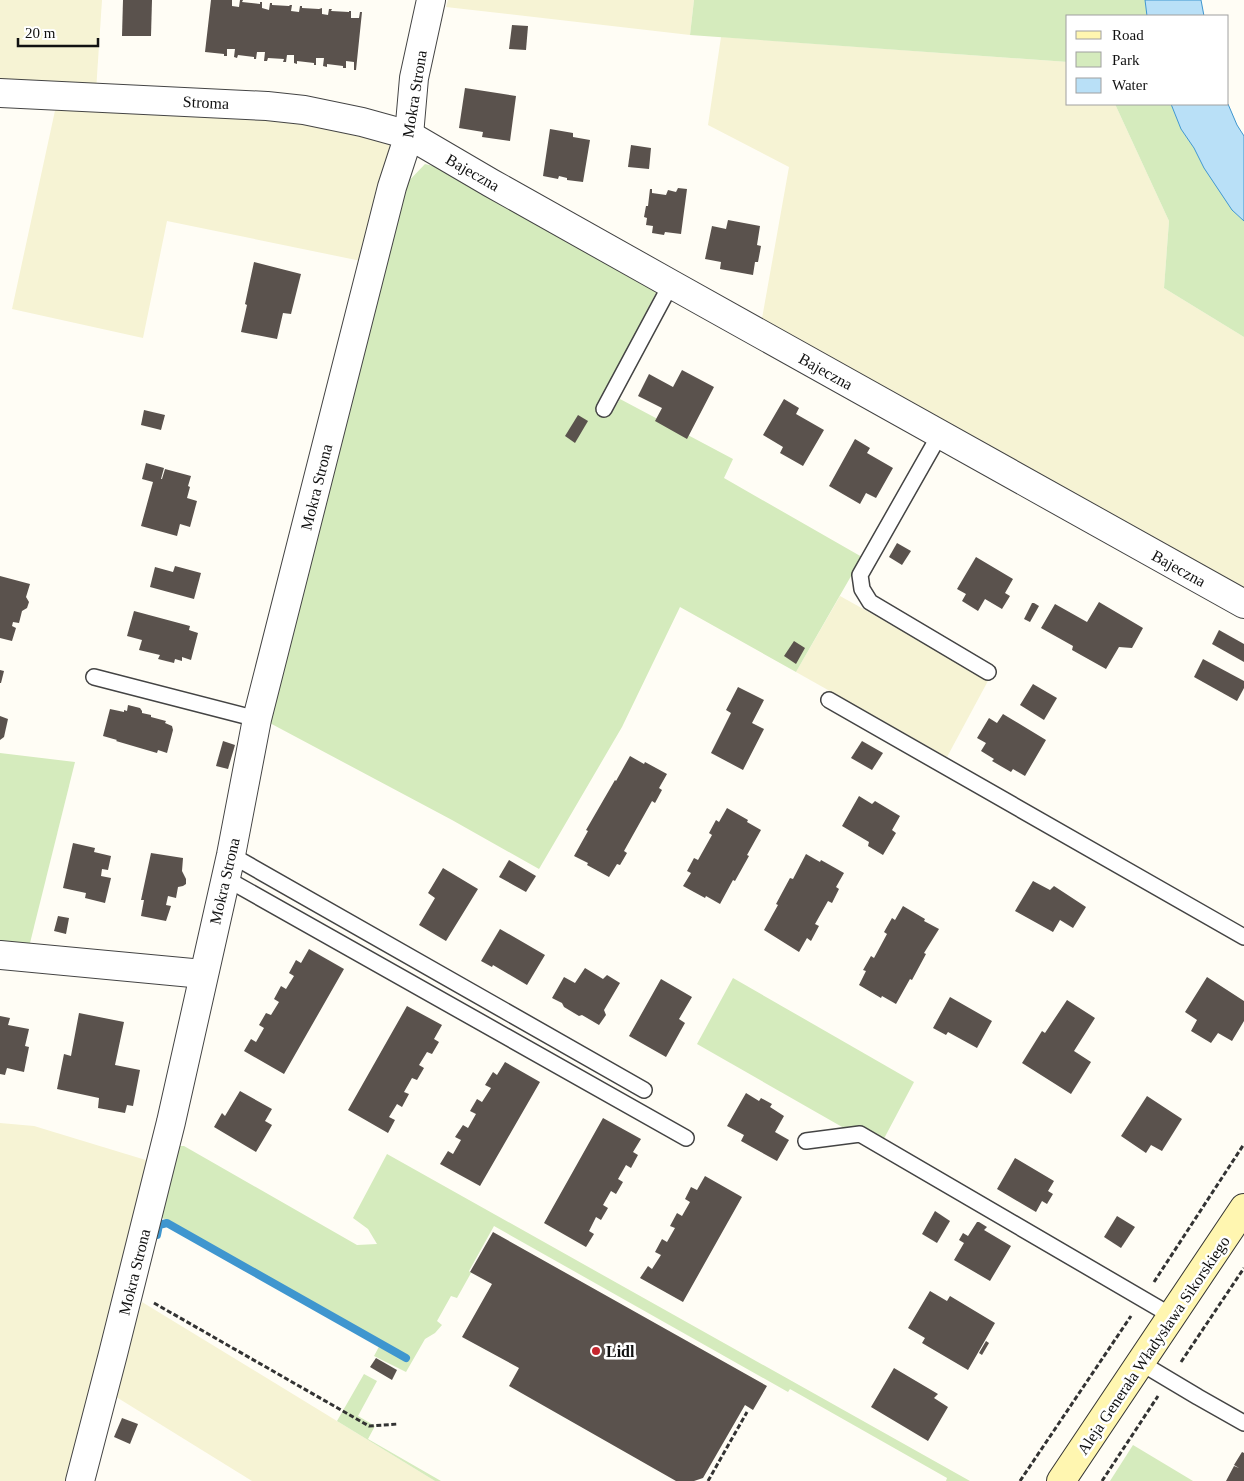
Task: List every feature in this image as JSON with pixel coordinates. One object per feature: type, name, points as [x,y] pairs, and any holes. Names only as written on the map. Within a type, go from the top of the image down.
[{"type":"main road","name":"Aleja Generała Władysława Sikorskiego","points":[[1061,1481],[1244,1208]]},
{"type":"street","name":"Mokra Strona","points":[[80,1481],[171,1122],[228,866],[258,719],[392,187],[409,135],[414,78],[431,0]]},
{"type":"street","name":"Stroma","points":[[0,93],[267,106],[304,110],[362,122],[409,135]]},
{"type":"street","name":"Bajeczna","points":[[409,135],[491,183],[1244,604]]},
{"type":"street","points":[[0,955],[203,974]]},
{"type":"lane","points":[[604,409],[671,284]]},
{"type":"lane","points":[[940,434],[860,575],[862,589],[870,602],[988,672]]},
{"type":"lane","points":[[94,677],[258,719]]},
{"type":"lane","points":[[829,700],[1244,937]]},
{"type":"lane","points":[[228,866],[644,1090]]},
{"type":"lane","points":[[228,866],[686,1138]]},
{"type":"lane","points":[[806,1141],[860,1134],[1172,1316]]},
{"type":"lane","points":[[1141,1363],[1244,1423]]},
{"type":"path","points":[[1102,1481],[1244,1268]]},
{"type":"path","points":[[130,1289],[369,1426],[398,1424]]},
{"type":"path","points":[[708,1481],[748,1412]]},
{"type":"shaded area","points":[[0,0],[102,0],[96,91],[0,85]]},
{"type":"shaded area","points":[[448,0],[694,0],[690,35],[446,7]]},
{"type":"shaded area","points":[[721,37],[1066,62],[1066,105],[1115,105],[1169,221],[1164,288],[1244,337],[1244,594],[761,324],[789,167],[708,125]]},
{"type":"shaded area","points":[[56,106],[277,117],[391,141],[361,261],[167,221],[143,338],[12,309]]},
{"type":"shaded area","points":[[840,596],[989,679],[947,757],[796,672]]},
{"type":"shaded area","points":[[0,1123],[34,1126],[149,1161],[72,1481],[0,1481]]},
{"type":"shaded area","points":[[142,1302],[435,1481],[252,1481],[113,1395]]},
{"type":"green space","points":[[694,0],[1145,0],[1147,15],[1066,15],[1066,62],[690,35]]},
{"type":"green space","points":[[1115,105],[1171,105],[1181,129],[1194,148],[1204,168],[1232,210],[1244,221],[1244,337],[1164,288],[1169,221]]},
{"type":"green space","points":[[425,164],[446,169],[659,287],[597,407],[611,414],[620,399],[733,459],[724,478],[862,557],[796,672],[680,607],[622,727],[539,869],[452,820],[266,721],[402,188]]},
{"type":"green space","points":[[0,753],[75,762],[28,951],[0,949]]},
{"type":"green space","points":[[733,978],[914,1082],[879,1148],[697,1044]]},
{"type":"green space","points":[[179,1146],[184,1146],[357,1245],[377,1244],[368,1229],[353,1218],[387,1154],[970,1481],[946,1481],[947,1478],[790,1389],[788,1392],[494,1226],[469,1271],[471,1273],[457,1298],[451,1296],[437,1321],[442,1325],[435,1333],[425,1339],[406,1372],[374,1356],[382,1341],[157,1215]]},
{"type":"green space","points":[[364,1374],[377,1381],[358,1416],[375,1426],[368,1439],[441,1481],[435,1481],[337,1421]]},
{"type":"green space","points":[[1133,1445],[1193,1481],[1110,1481]]},
{"type":"water","points":[[1145,0],[1201,0],[1204,15],[1147,15]]},
{"type":"water","points":[[1171,105],[1228,105],[1244,136],[1244,221],[1232,210],[1181,129]]},
{"type":"building","points":[[123,0],[152,0],[151,36],[122,36]]},
{"type":"building","points":[[211,0],[232,0],[232,6],[239,7],[240,0],[243,0],[242,2],[260,4],[262,2],[262,8],[269,10],[270,3],[272,5],[292,5],[291,11],[299,12],[300,6],[302,8],[322,8],[322,14],[328,15],[329,9],[332,9],[331,11],[351,11],[351,18],[359,18],[360,12],[362,12],[356,70],[354,70],[354,62],[346,61],[346,68],[327,64],[327,67],[323,66],[324,58],[316,58],[316,65],[314,65],[314,63],[297,61],[297,64],[294,63],[294,55],[287,55],[286,62],[283,62],[284,59],[268,58],[267,61],[264,61],[265,52],[257,52],[256,59],[254,59],[254,57],[238,55],[237,58],[234,57],[235,49],[227,49],[227,56],[205,52]]},
{"type":"building","points":[[512,25],[528,26],[526,50],[509,49]]},
{"type":"building","points":[[465,88],[516,96],[510,141],[482,137],[483,132],[459,128]]},
{"type":"building","points":[[550,129],[573,133],[573,137],[590,140],[583,182],[567,180],[567,178],[559,176],[558,179],[543,176]]},
{"type":"building","points":[[631,145],[651,148],[649,169],[628,167]]},
{"type":"building","points":[[678,188],[687,189],[681,234],[665,232],[664,235],[652,233],[653,226],[646,225],[647,218],[644,217],[646,206],[648,206],[650,189],[652,189],[652,193],[666,195],[668,190],[676,192]]},
{"type":"building","points":[[728,220],[760,226],[757,245],[761,246],[758,262],[755,262],[753,275],[720,269],[721,262],[705,259],[712,226],[726,229]]},
{"type":"building","points":[[254,262],[301,274],[291,314],[283,313],[277,339],[241,332]]},
{"type":"building","points":[[682,370],[714,387],[687,439],[655,421],[662,408],[638,396],[649,374],[673,387]]},
{"type":"building","points":[[784,399],[799,408],[796,414],[824,430],[803,466],[780,453],[783,447],[763,435]]},
{"type":"building","points":[[144,410],[165,415],[161,430],[141,425]]},
{"type":"building","points":[[578,415],[588,421],[575,443],[565,436]]},
{"type":"building","points":[[855,439],[870,448],[867,453],[893,468],[876,498],[866,493],[860,504],[829,486]]},
{"type":"building","points":[[146,463],[164,468],[161,479],[165,469],[191,476],[187,498],[197,501],[190,527],[180,524],[177,536],[141,526],[153,482],[142,479]]},
{"type":"building","points":[[897,543],[911,551],[902,565],[889,557]]},
{"type":"building","points":[[976,557],[1013,579],[1005,593],[1010,596],[1002,609],[985,599],[978,611],[962,601],[966,594],[957,589]]},
{"type":"building","points":[[175,566],[201,573],[194,599],[150,587],[155,567],[173,572]]},
{"type":"building","points":[[0,576],[30,584],[26,597],[29,602],[27,608],[22,611],[19,623],[13,622],[12,626],[16,628],[12,641],[0,638]]},
{"type":"building","points":[[1099,602],[1143,628],[1132,648],[1119,647],[1106,669],[1072,650],[1073,646],[1041,628],[1055,604],[1087,622]]},
{"type":"building","points":[[1032,603],[1039,606],[1030,622],[1024,619]]},
{"type":"building","points":[[134,611],[190,626],[189,630],[198,633],[191,660],[182,657],[182,661],[175,659],[174,663],[158,659],[160,655],[139,650],[142,640],[127,636]]},
{"type":"building","points":[[1219,630],[1244,644],[1244,662],[1212,644]]},
{"type":"building","points":[[794,641],[805,648],[796,664],[784,656]]},
{"type":"building","points":[[1203,659],[1244,681],[1244,688],[1237,701],[1194,677]]},
{"type":"building","points":[[0,670],[4,671],[1,683],[0,683]]},
{"type":"building","points":[[1033,684],[1057,698],[1044,720],[1020,705]]},
{"type":"building","points":[[738,687],[764,700],[752,723],[764,729],[743,770],[711,753],[731,713],[726,710]]},
{"type":"building","points":[[128,705],[140,708],[142,713],[166,721],[165,723],[172,726],[173,730],[167,753],[158,750],[157,753],[103,736],[110,709],[124,712],[124,710],[127,711]]},
{"type":"building","points":[[1003,714],[1046,740],[1025,776],[1013,769],[1011,772],[992,761],[994,759],[981,751],[986,743],[977,738],[989,718],[997,723]]},
{"type":"building","points":[[0,716],[8,719],[4,737],[0,740]]},
{"type":"building","points":[[223,741],[235,745],[228,769],[216,766]]},
{"type":"building","points":[[862,741],[883,753],[872,770],[851,758]]},
{"type":"building","points":[[630,756],[667,774],[659,788],[662,790],[655,803],[652,801],[624,851],[627,853],[620,865],[617,864],[609,877],[574,856],[588,831],[586,830]]},
{"type":"building","points":[[859,796],[872,804],[875,801],[900,816],[892,830],[896,833],[883,855],[868,846],[869,842],[842,826]]},
{"type":"building","points":[[727,808],[761,830],[747,855],[749,856],[720,904],[683,886],[691,873],[687,871],[694,858],[698,860],[712,835],[709,833],[716,820],[719,822]]},
{"type":"building","points":[[73,843],[95,848],[94,852],[111,856],[108,870],[102,869],[101,876],[111,878],[105,903],[85,898],[86,893],[63,888]]},
{"type":"building","points":[[151,853],[183,858],[182,871],[186,884],[178,887],[176,898],[168,896],[166,905],[171,906],[166,921],[141,916],[144,900],[141,900]]},
{"type":"building","points":[[806,854],[844,873],[836,887],[839,889],[832,903],[828,901],[815,924],[819,926],[811,941],[807,938],[799,952],[764,930],[790,878],[793,879]]},
{"type":"building","points":[[509,860],[536,876],[526,892],[499,877]]},
{"type":"building","points":[[443,868],[478,889],[446,941],[419,925],[435,898],[428,893]]},
{"type":"building","points":[[1033,881],[1050,890],[1054,886],[1086,907],[1073,928],[1060,920],[1053,932],[1015,911]]},
{"type":"building","points":[[903,906],[939,929],[924,953],[926,954],[912,980],[910,979],[896,1004],[882,996],[881,998],[859,985],[866,971],[863,970],[871,956],[874,958],[887,934],[884,932],[892,918],[895,920]]},
{"type":"building","points":[[58,916],[69,918],[66,934],[54,931]]},
{"type":"building","points":[[500,929],[545,955],[527,985],[493,965],[492,967],[481,961]]},
{"type":"building","points":[[309,949],[344,969],[284,1074],[244,1051],[251,1039],[256,1042],[264,1028],[259,1025],[266,1013],[271,1015],[279,1002],[274,999],[281,986],[286,989],[294,976],[289,973],[296,960],[301,963]]},
{"type":"building","points":[[585,968],[603,979],[607,975],[620,983],[604,1010],[606,1015],[599,1025],[582,1015],[579,1016],[552,998],[564,977],[575,983]]},
{"type":"building","points":[[1207,977],[1244,1001],[1244,1021],[1232,1041],[1218,1033],[1211,1043],[1191,1031],[1197,1020],[1185,1012]]},
{"type":"building","points":[[661,979],[692,997],[679,1019],[685,1023],[666,1057],[629,1036]]},
{"type":"building","points":[[950,997],[992,1021],[977,1048],[948,1032],[946,1035],[933,1028]]},
{"type":"building","points":[[1067,1000],[1095,1018],[1074,1051],[1091,1062],[1071,1094],[1022,1063],[1042,1031],[1045,1033]]},
{"type":"building","points":[[407,1006],[442,1025],[434,1039],[439,1042],[432,1054],[427,1052],[419,1065],[424,1068],[417,1080],[412,1078],[404,1092],[409,1094],[402,1107],[397,1104],[389,1117],[395,1120],[388,1133],[348,1110]]},
{"type":"building","points":[[79,1013],[124,1022],[115,1065],[140,1070],[133,1106],[127,1105],[125,1113],[98,1108],[99,1098],[57,1089],[64,1054],[71,1056]]},
{"type":"building","points":[[0,1016],[10,1018],[8,1025],[29,1029],[25,1046],[29,1047],[24,1072],[7,1068],[5,1075],[0,1074]]},
{"type":"building","points":[[505,1062],[540,1082],[480,1186],[440,1164],[448,1151],[453,1154],[461,1140],[455,1137],[463,1125],[468,1128],[476,1114],[470,1111],[477,1099],[482,1102],[491,1088],[485,1085],[493,1072],[497,1075]]},
{"type":"building","points":[[240,1091],[272,1109],[265,1121],[272,1125],[256,1152],[214,1127],[222,1113],[225,1116]]},
{"type":"building","points":[[746,1093],[759,1101],[761,1098],[772,1104],[770,1107],[784,1116],[775,1132],[789,1140],[777,1161],[741,1141],[744,1135],[727,1126]]},
{"type":"building","points":[[1147,1096],[1182,1119],[1162,1151],[1151,1145],[1146,1153],[1121,1136]]},
{"type":"building","points":[[603,1118],[641,1139],[633,1152],[638,1155],[631,1168],[626,1165],[618,1179],[623,1182],[616,1194],[611,1191],[603,1205],[608,1208],[601,1220],[596,1217],[589,1231],[594,1234],[586,1247],[544,1223]]},
{"type":"building","points":[[1015,1158],[1054,1181],[1048,1191],[1053,1194],[1047,1204],[1042,1201],[1036,1212],[997,1189]]},
{"type":"building","points":[[705,1176],[742,1197],[683,1302],[640,1278],[648,1266],[652,1269],[661,1255],[655,1252],[662,1239],[667,1242],[675,1228],[670,1226],[677,1213],[682,1216],[690,1202],[685,1199],[691,1187],[697,1190]]},
{"type":"building","points":[[935,1211],[950,1221],[937,1243],[922,1234]]},
{"type":"building","points":[[1117,1216],[1135,1227],[1121,1248],[1104,1237]]},
{"type":"building","points":[[977,1222],[987,1227],[984,1230],[1011,1246],[990,1281],[954,1260],[964,1243],[959,1240],[963,1233],[968,1236]]},
{"type":"building","name":"Lidl","points":[[493,1232],[767,1386],[753,1410],[745,1405],[703,1478],[694,1481],[676,1481],[509,1386],[519,1368],[462,1337],[492,1284],[470,1272]]},
{"type":"building","points":[[930,1291],[947,1301],[950,1296],[995,1323],[968,1370],[922,1343],[925,1338],[908,1328]]},
{"type":"building","points":[[986,1341],[989,1343],[982,1355],[979,1353]]},
{"type":"building","points":[[376,1358],[397,1370],[392,1380],[370,1367]]},
{"type":"building","points":[[894,1368],[938,1394],[934,1398],[948,1407],[928,1441],[871,1407]]},
{"type":"building","points":[[122,1418],[138,1424],[130,1444],[114,1437]]},
{"type":"building","points":[[1242,1452],[1244,1453],[1244,1481],[1226,1481],[1234,1466],[1239,1468],[1234,1465]]},
{"type":"waterway","points":[[157,1235],[159,1225],[167,1223],[406,1358]]},
{"type":"place","name":"Lidl","points":[[596,1351]]}]
